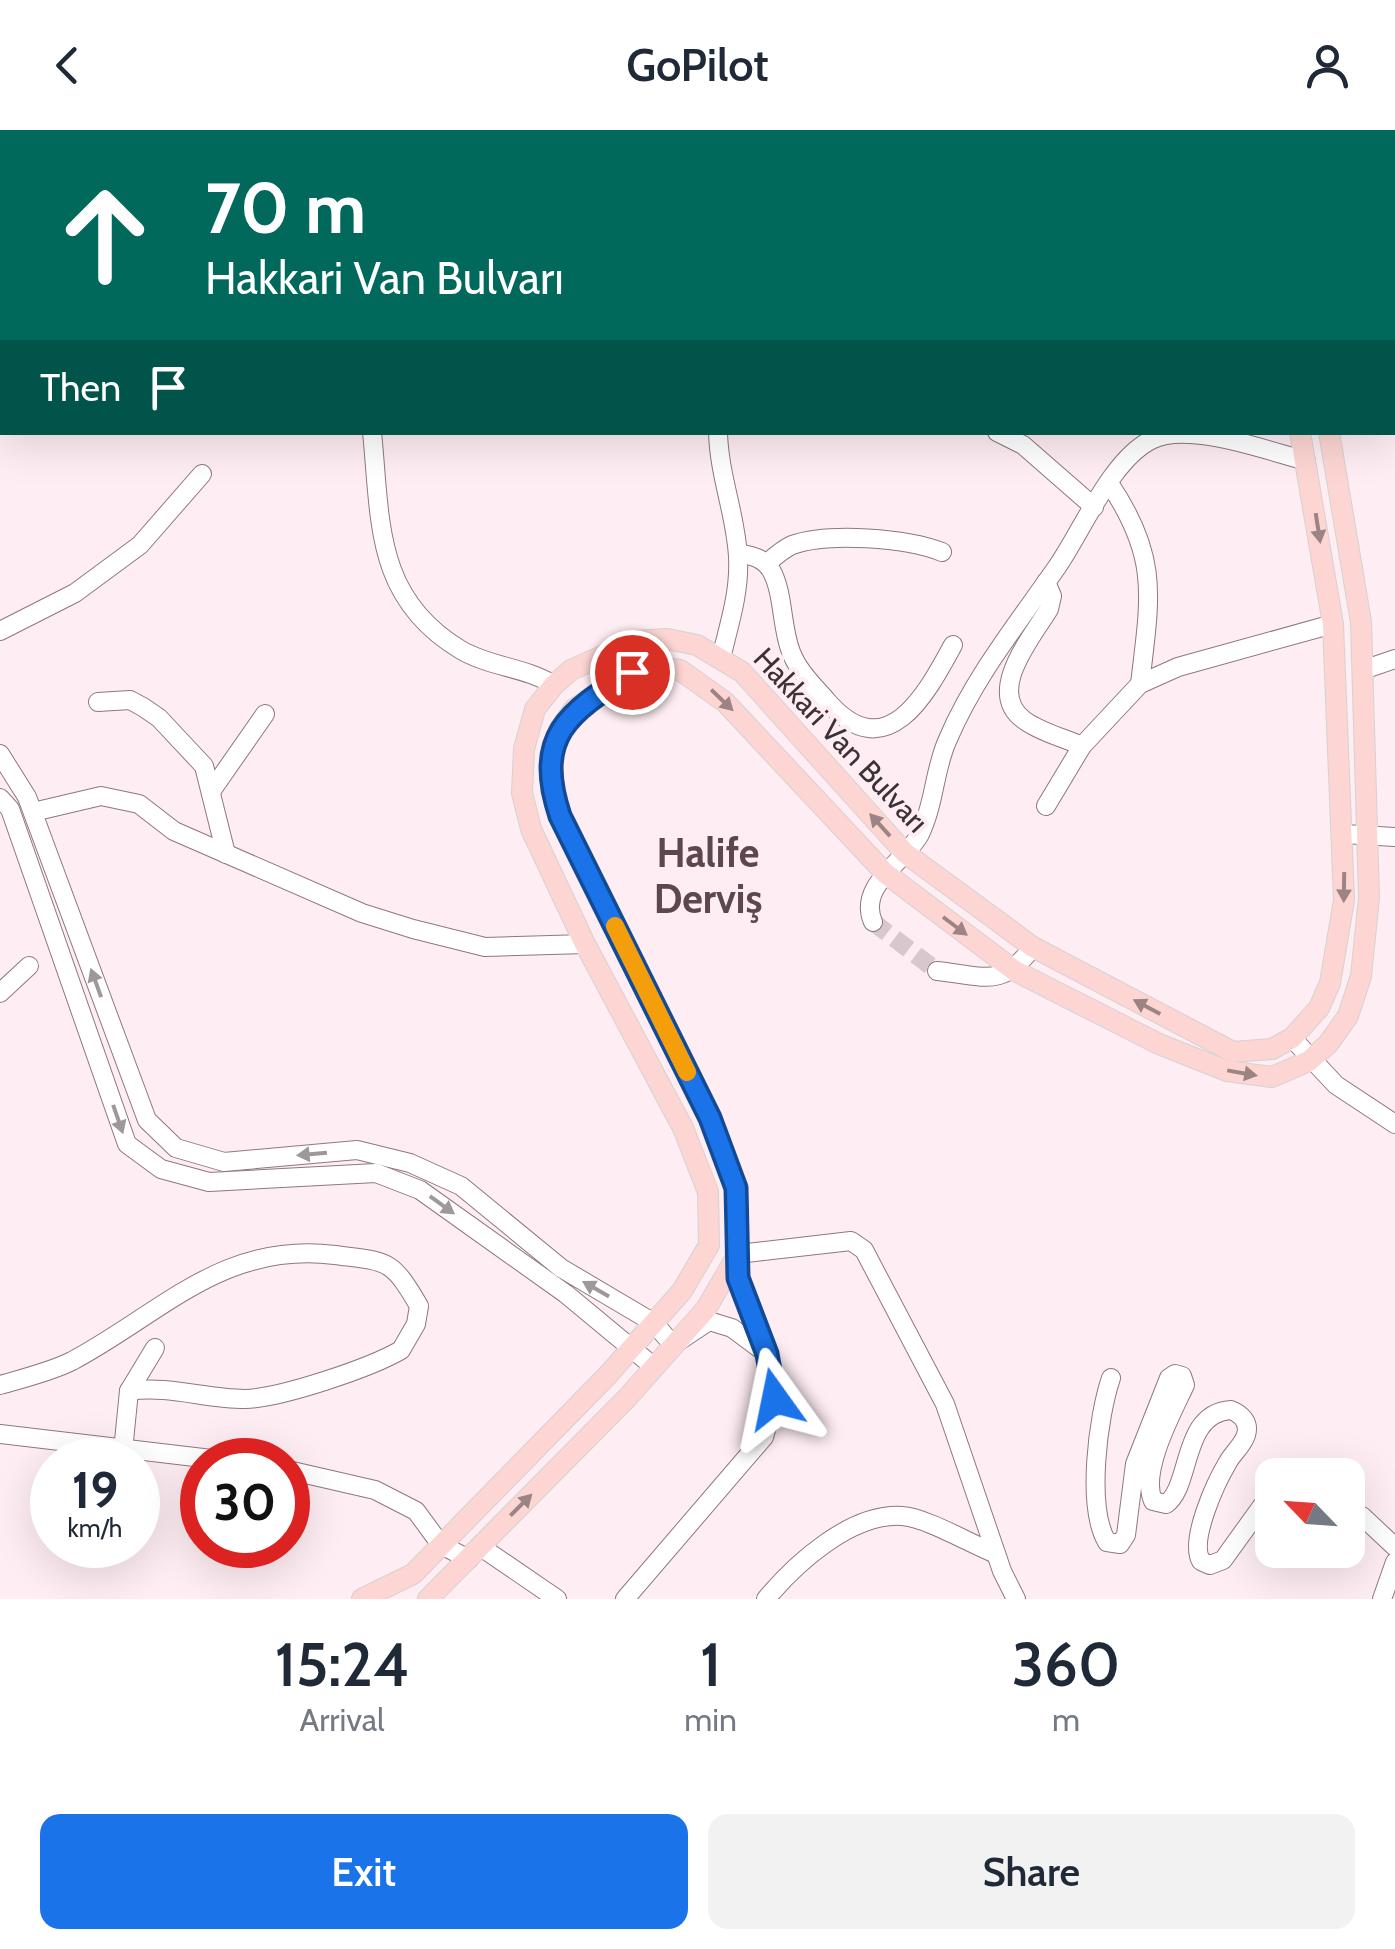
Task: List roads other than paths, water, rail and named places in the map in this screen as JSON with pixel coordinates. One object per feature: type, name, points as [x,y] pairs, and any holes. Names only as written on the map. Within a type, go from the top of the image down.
[{"type":"main road","points":[[1292,1038],[1318,1008],[1330,982],[1344,900],[1333,624],[1301,435]]},
{"type":"main road","points":[[1309,1061],[1328,1044],[1348,1016],[1361,976],[1369,898],[1361,622],[1330,435]]},
{"type":"main road","name":"Hakkari Van Bulvarı","points":[[554,684],[571,670],[636,642],[668,639],[696,645],[742,672],[904,853],[1034,948],[1233,1052],[1272,1049],[1292,1038]]},
{"type":"main road","name":"Hakkari Van Bulvarı","points":[[738,1254],[736,1188],[710,1118],[560,816],[552,790],[560,730],[574,709],[632,672],[652,667],[680,670],[725,702],[884,873],[1015,972],[1160,1044],[1228,1071],[1272,1077],[1309,1061]]},
{"type":"main road","points":[[362,1599],[413,1574],[630,1350],[682,1291],[709,1245],[708,1192],[683,1128],[585,944],[531,828],[522,794],[524,748],[535,708],[554,684]]},
{"type":"main road","points":[[428,1599],[674,1345],[706,1309],[738,1254]]},
{"type":"street","points":[[372,435],[387,566],[402,593],[430,626],[462,650],[531,671],[554,684]]},
{"type":"street","points":[[718,435],[721,475],[738,554],[736,594],[722,658]]},
{"type":"street","points":[[1003,435],[1023,445],[1094,507]]},
{"type":"street","points":[[874,922],[870,904],[884,873],[904,853],[928,814],[945,744],[968,696],[1110,482],[1138,449],[1166,435]]},
{"type":"street","points":[[1178,435],[1226,440],[1306,462]]},
{"type":"street","points":[[0,631],[75,593],[140,544],[202,474]]},
{"type":"street","points":[[1110,482],[1134,519],[1148,561],[1140,684]]},
{"type":"street","points":[[766,564],[792,545],[843,540],[901,541],[942,552]]},
{"type":"street","points":[[738,554],[766,564],[773,574],[795,662],[832,706],[858,726],[884,726],[907,714],[926,696],[953,645]]},
{"type":"street","points":[[1046,582],[1052,596],[1049,609],[1009,682],[1010,705],[1023,720],[1082,746]]},
{"type":"street","points":[[1046,806],[1082,746],[1140,684],[1178,667],[1333,624]]},
{"type":"street","points":[[1363,670],[1395,659]]},
{"type":"street","points":[[98,702],[130,700],[160,718],[204,766],[226,854]]},
{"type":"street","points":[[212,790],[264,714]]},
{"type":"street","points":[[0,754],[32,812],[147,1120],[176,1148],[224,1162],[357,1150],[410,1162],[461,1186],[561,1268],[654,1323],[674,1345],[709,1321],[732,1328],[767,1354]]},
{"type":"street","points":[[32,812],[101,796],[139,804],[174,832],[362,912],[413,929],[485,947],[585,944]]},
{"type":"street","points":[[0,798],[10,809],[127,1144],[161,1169],[209,1182],[376,1173],[420,1190],[566,1294],[654,1367]]},
{"type":"street","points":[[1344,834],[1395,838]]},
{"type":"street","points":[[937,971],[1002,978],[1015,972],[1034,948]]},
{"type":"street","points":[[0,993],[29,966]]},
{"type":"street","points":[[1292,1038],[1309,1061],[1395,1124]]},
{"type":"street","points":[[625,1599],[764,1437],[775,1399],[767,1354],[748,1315],[738,1278],[738,1254],[819,1242],[850,1242],[864,1250],[945,1404],[996,1554],[1016,1599]]},
{"type":"street","points":[[0,1385],[70,1362],[190,1284],[232,1266],[275,1256],[326,1254],[378,1261],[395,1268],[419,1306],[416,1324],[401,1350],[314,1382],[246,1399],[205,1392],[129,1391]]},
{"type":"street","points":[[124,1438],[129,1391],[155,1348]]},
{"type":"street","points":[[1111,1378],[1096,1442],[1100,1522],[1106,1542],[1120,1544],[1126,1536],[1141,1445],[1169,1378],[1175,1374],[1182,1376],[1185,1385],[1163,1431],[1150,1489],[1154,1500],[1166,1504],[1173,1498],[1190,1447],[1214,1415],[1224,1410],[1236,1412],[1247,1426],[1245,1438],[1229,1460],[1206,1512],[1197,1547],[1201,1561],[1210,1565],[1223,1560],[1255,1516]]},
{"type":"street","points":[[0,1434],[30,1438]]},
{"type":"street","points":[[310,1475],[375,1490],[416,1512],[441,1545],[474,1553],[557,1599]]},
{"type":"street","points":[[766,1599],[785,1576],[820,1549],[858,1526],[903,1516],[996,1554]]},
{"type":"street","points":[[1365,1521],[1395,1547]]},
{"type":"street","points":[[1382,1599],[1395,1562]]},
{"type":"tunnel","points":[[873,922],[937,971]]},
{"type":"district","name":"Halife Derviş","points":[[708,875]]}]
